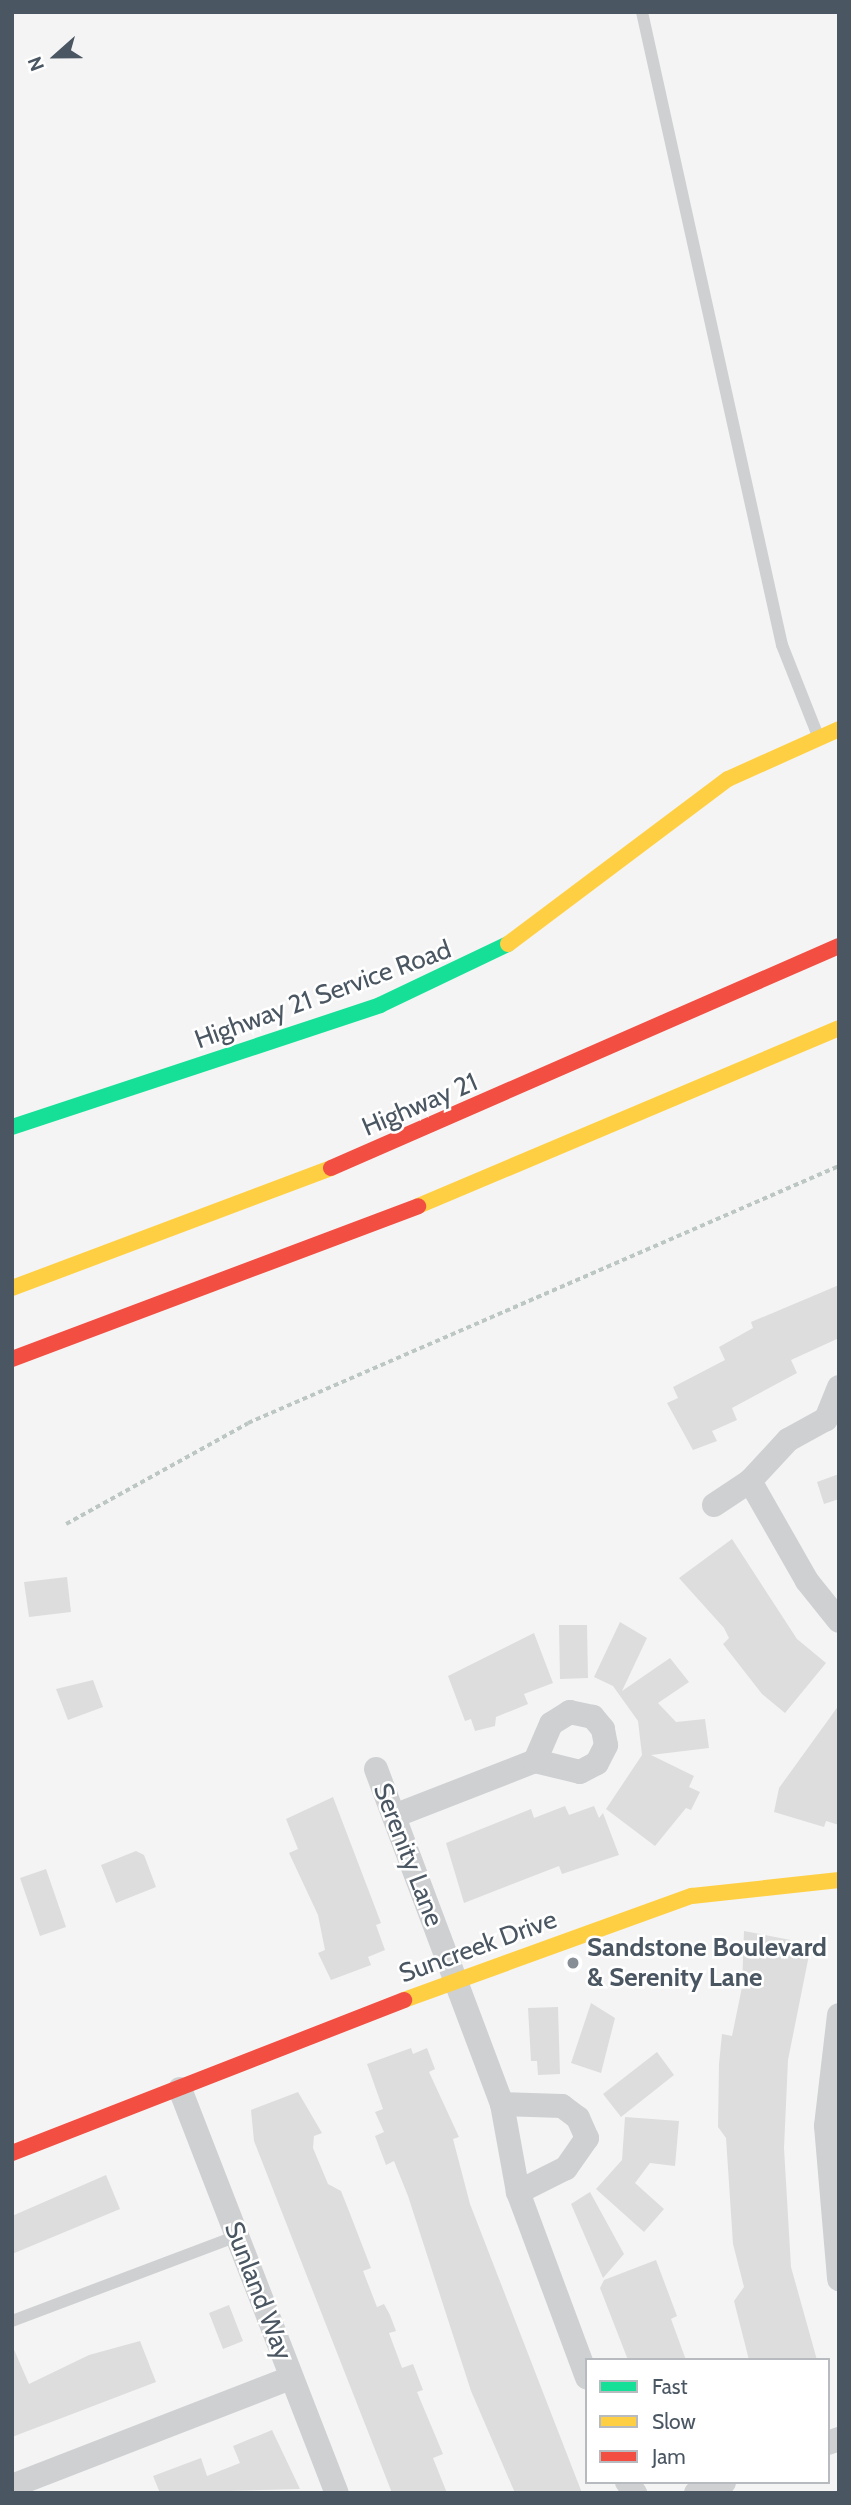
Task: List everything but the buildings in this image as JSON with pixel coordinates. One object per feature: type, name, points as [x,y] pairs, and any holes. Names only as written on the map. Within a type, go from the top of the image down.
[{"type":"street","name":"Highway 21 Service Road","points":[[12,1127],[368,1009],[466,969],[589,890],[710,791],[818,736],[839,729]]},
{"type":"street","name":"Highway 21","points":[[12,1288],[374,1151],[839,946]]},
{"type":"street","points":[[12,1359],[345,1237],[839,1028]]},
{"type":"street","points":[[714,1505],[750,1480],[788,1440],[832,1420],[839,1387]]},
{"type":"street","points":[[750,1480],[807,1581],[839,1621]]},
{"type":"street","points":[[394,1816],[535,1761]]},
{"type":"street","name":"Serenity Lane","points":[[376,1769],[502,2104],[518,2192],[585,2373]]},
{"type":"street","name":"Suncreek Drive","points":[[12,2153],[455,1980],[692,1896],[839,1880]]},
{"type":"street","points":[[839,2015],[826,2126],[839,2279]]},
{"type":"street","name":"Sunland Way","points":[[180,2088],[337,2493]]},
{"type":"street","points":[[502,2104],[562,2106],[578,2118],[587,2138],[566,2168],[518,2192]]},
{"type":"street","points":[[12,2486],[291,2378]]},
{"type":"street","points":[[696,2493],[719,2484]]},
{"type":"lane","points":[[642,12],[782,645],[818,736]]},
{"type":"lane","points":[[12,2321],[237,2236]]},
{"type":"path","points":[[66,1524],[248,1423],[839,1166]]},
{"type":"traffic: fast","points":[[12,1127],[380,1005],[508,944]]},
{"type":"traffic: slow","points":[[508,944],[728,779],[839,729]]},
{"type":"traffic: slow","points":[[418,1206],[839,1028]]},
{"type":"traffic: slow","points":[[12,1288],[331,1168]]},
{"type":"traffic: slow","points":[[404,2000],[692,1896],[839,1880]]},
{"type":"traffic: jam","points":[[331,1168],[839,946]]},
{"type":"traffic: jam","points":[[12,1359],[418,1206]]},
{"type":"traffic: jam","points":[[12,2153],[404,2000]]},
{"type":"place","name":"Sandstone Boulevard & Serenity Lane","points":[[573,1963]]}]
